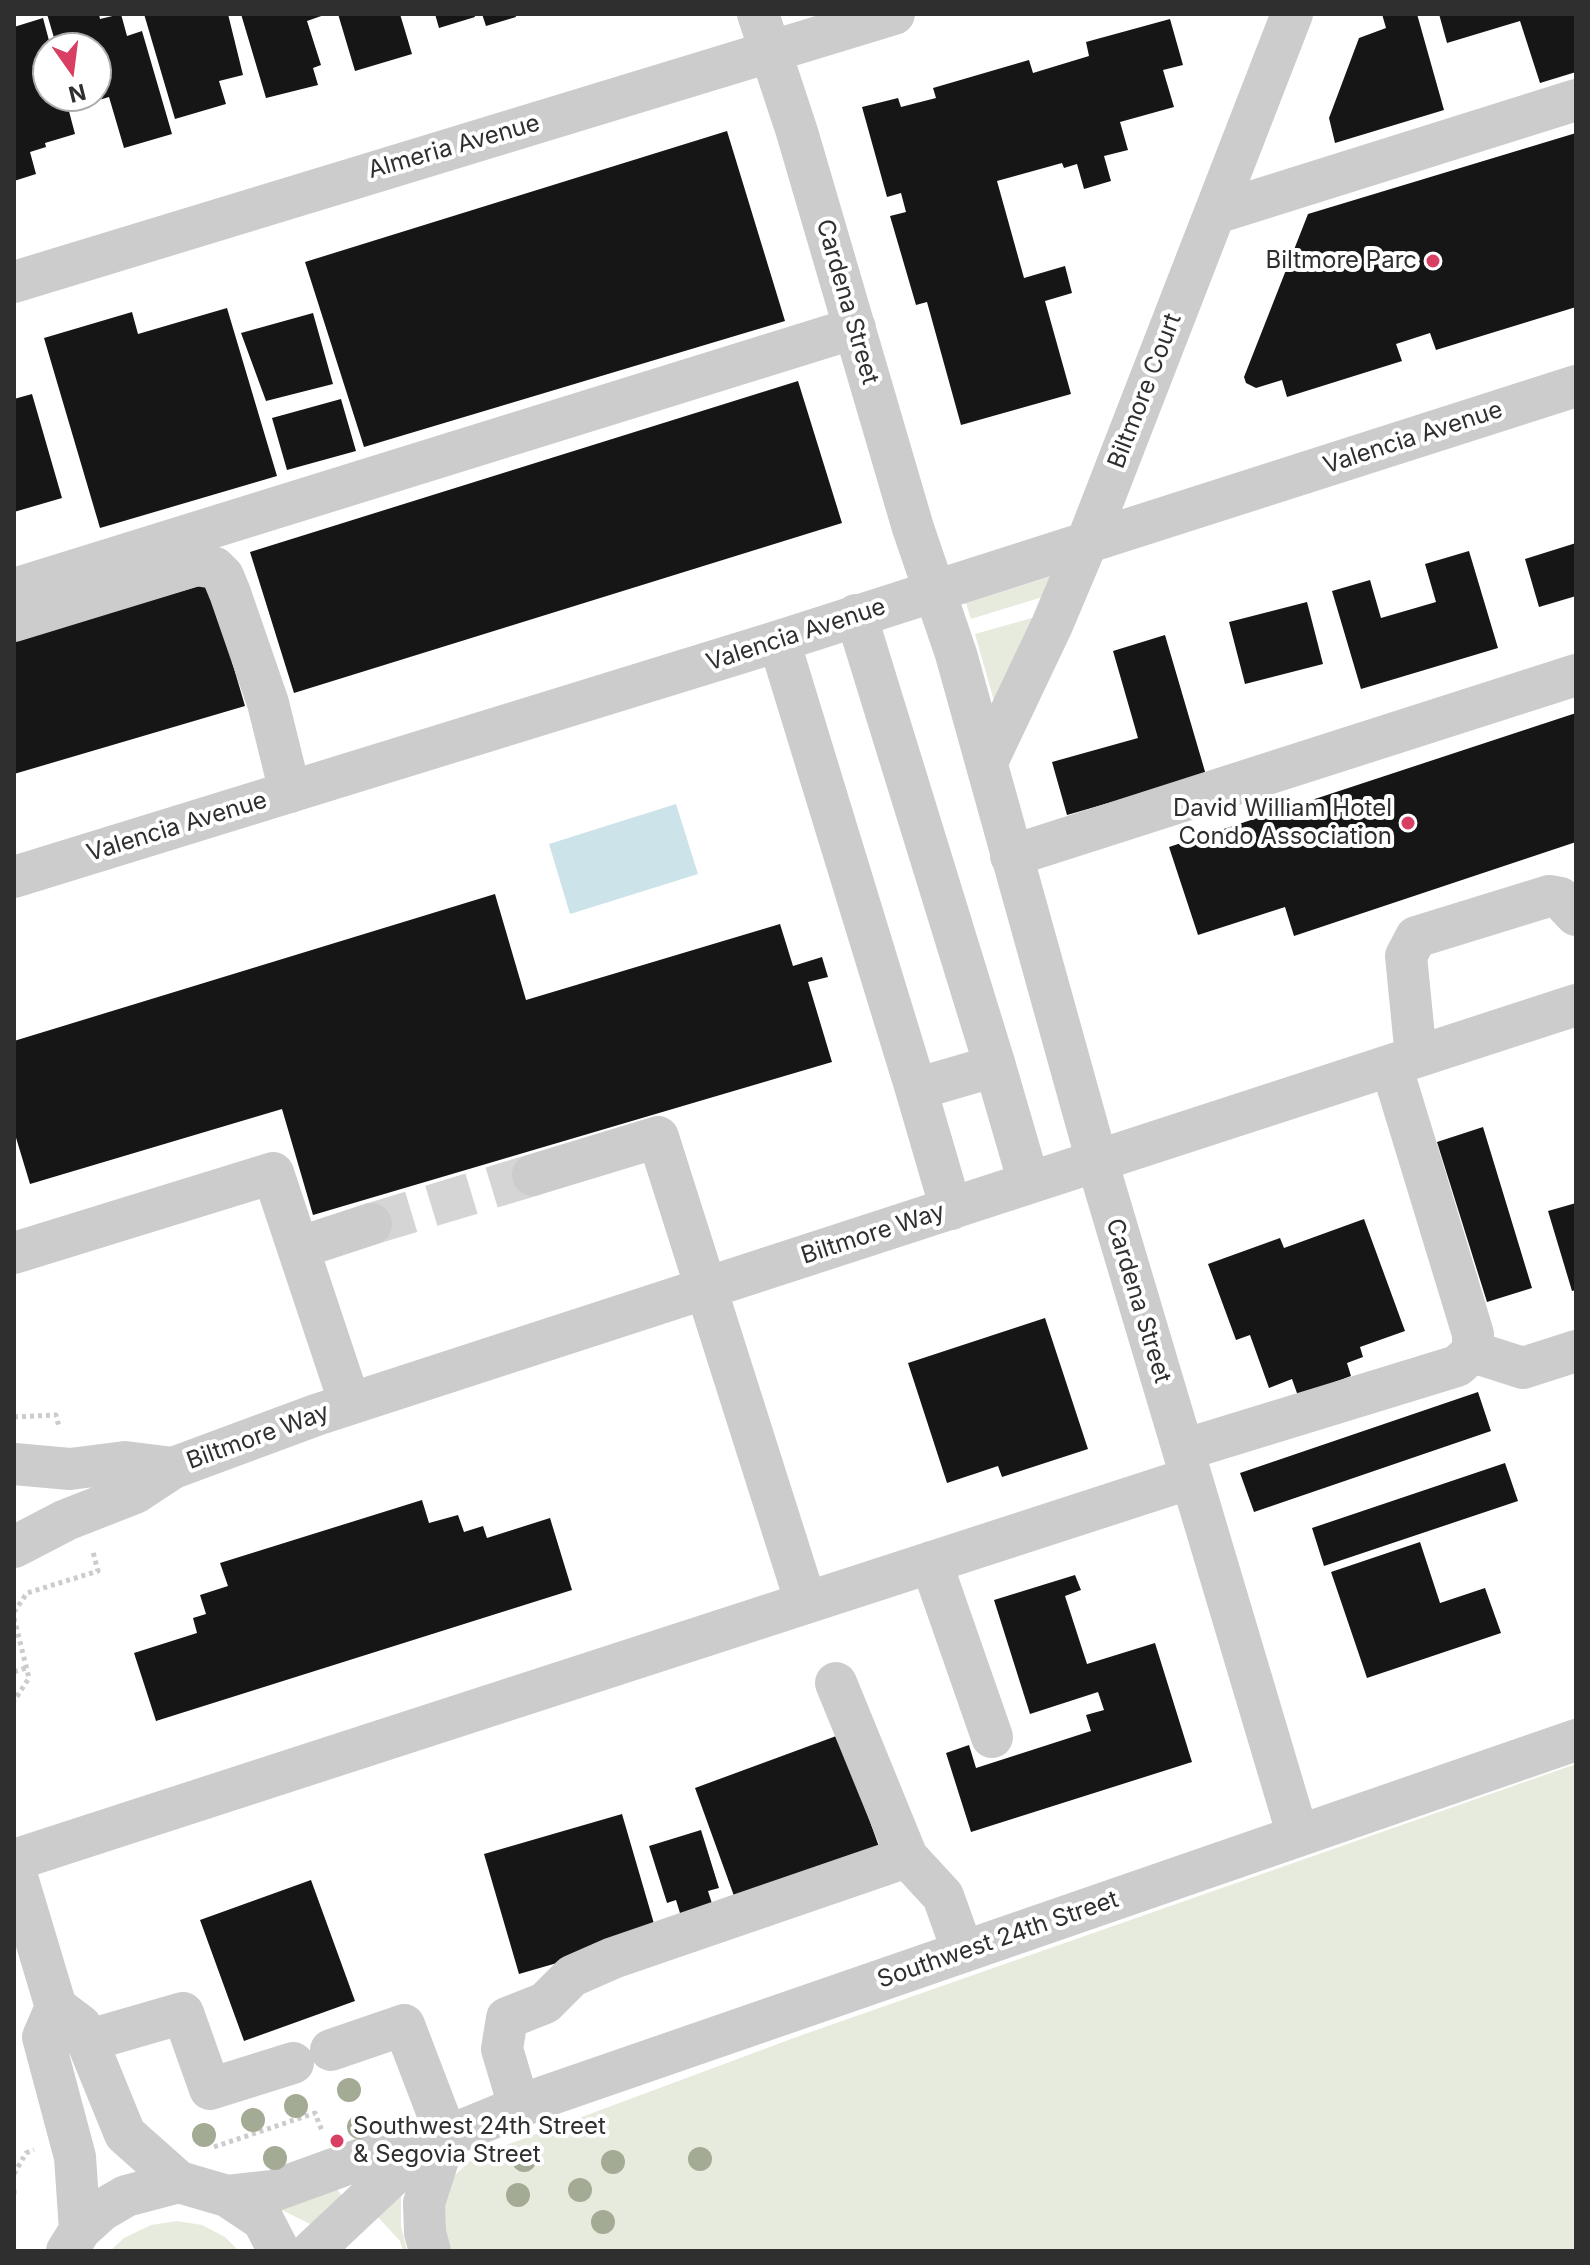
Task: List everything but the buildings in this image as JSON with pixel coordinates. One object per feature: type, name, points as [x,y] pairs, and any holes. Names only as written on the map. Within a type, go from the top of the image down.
[{"type":"street","name":"Cardena Street","points":[[758,14],[987,762],[1097,1161],[1298,1836]]},
{"type":"street","name":"Almeria Avenue","points":[[14,282],[894,14]]},
{"type":"street","name":"Biltmore Court","points":[[987,762],[1052,625],[1087,542],[1292,14]]},
{"type":"street","points":[[1216,213],[1576,100]]},
{"type":"street","points":[[14,589],[855,328]]},
{"type":"street","name":"Valencia Avenue","points":[[14,877],[779,641],[1576,386]]},
{"type":"street","points":[[14,621],[197,565],[215,568],[223,576],[230,593],[268,703],[290,792]]},
{"type":"street","points":[[856,615],[1029,1183]]},
{"type":"street","points":[[779,641],[951,1209]]},
{"type":"street","points":[[1011,856],[1576,675]]},
{"type":"street","points":[[14,1860],[931,1562],[1187,1464],[1457,1366],[1473,1352],[1473,1334],[1404,1061],[1406,956],[1416,937],[1549,896],[1560,898],[1576,915]]},
{"type":"street","name":"Biltmore Way","points":[[14,1547],[66,1520],[135,1493],[173,1468],[350,1404],[1576,1005]]},
{"type":"street","points":[[916,1089],[995,1066]]},
{"type":"street","points":[[533,1175],[658,1137],[806,1603]]},
{"type":"street","points":[[14,1253],[273,1173],[350,1404]]},
{"type":"street","points":[[298,1248],[371,1224]]},
{"type":"street","points":[[1473,1352],[1523,1368],[1576,1351]]},
{"type":"street","name":"Biltmore Way","points":[[14,1464],[70,1469],[125,1462],[173,1468]]},
{"type":"street","points":[[931,1562],[992,1737]]},
{"type":"street","points":[[836,1683],[907,1857],[943,1896],[963,1952]]},
{"type":"street","name":"Southwest 24th Street","points":[[227,2196],[273,2191],[375,2154],[435,2140],[519,2106],[1576,1740]]},
{"type":"street","points":[[519,2106],[502,2049],[507,2018],[545,2003],[572,1976],[613,1958],[907,1857]]},
{"type":"street","points":[[14,1867],[56,2007],[81,2026],[125,2134],[190,2166],[227,2196],[301,2244]]},
{"type":"street","points":[[56,2007],[43,2037],[75,2157],[73,2240]]},
{"type":"street","points":[[86,2041],[183,2013],[210,2089],[404,2025],[435,2140],[424,2203],[430,2251]]},
{"type":"street","name":"Southwest 24th Street","points":[[301,2244],[435,2140]]},
{"type":"street","points":[[73,2240],[102,2210],[190,2166]]},
{"type":"path","points":[[14,1417],[56,1415],[62,1436]]},
{"type":"path","points":[[14,1701],[29,1678],[14,1615],[27,1593],[98,1571],[90,1542]]},
{"type":"path","points":[[14,1672],[26,1668]]},
{"type":"path","points":[[190,2166],[315,2113],[325,2139]]},
{"type":"shaded area","points":[[1049,577],[1054,579],[1052,594],[971,619],[966,603]]},
{"type":"shaded area","points":[[1039,616],[994,701],[975,634]]},
{"type":"shaded area","points":[[1576,1764],[1576,2251],[449,2251],[440,2212],[455,2175],[470,2161],[501,2147],[802,2035]]},
{"type":"shaded area","points":[[334,2185],[343,2197],[310,2224],[278,2208]]},
{"type":"shaded area","points":[[401,2195],[401,2226],[407,2251],[403,2251],[400,2241],[376,2215]]},
{"type":"shaded area","points":[[177,2221],[202,2225],[225,2237],[239,2251],[110,2251],[124,2238],[151,2225]]},
{"type":"water","points":[[676,804],[698,874],[570,914],[549,844]]},
{"type":"tunnel","points":[[371,1224],[533,1175]]},
{"type":"place","name":"Biltmore Parc","points":[[1433,261]]},
{"type":"place","name":"David William Hotel Condo Association","points":[[1408,823]]},
{"type":"place","name":"Southwest 24th Street & Segovia Street","points":[[337,2141]]}]
